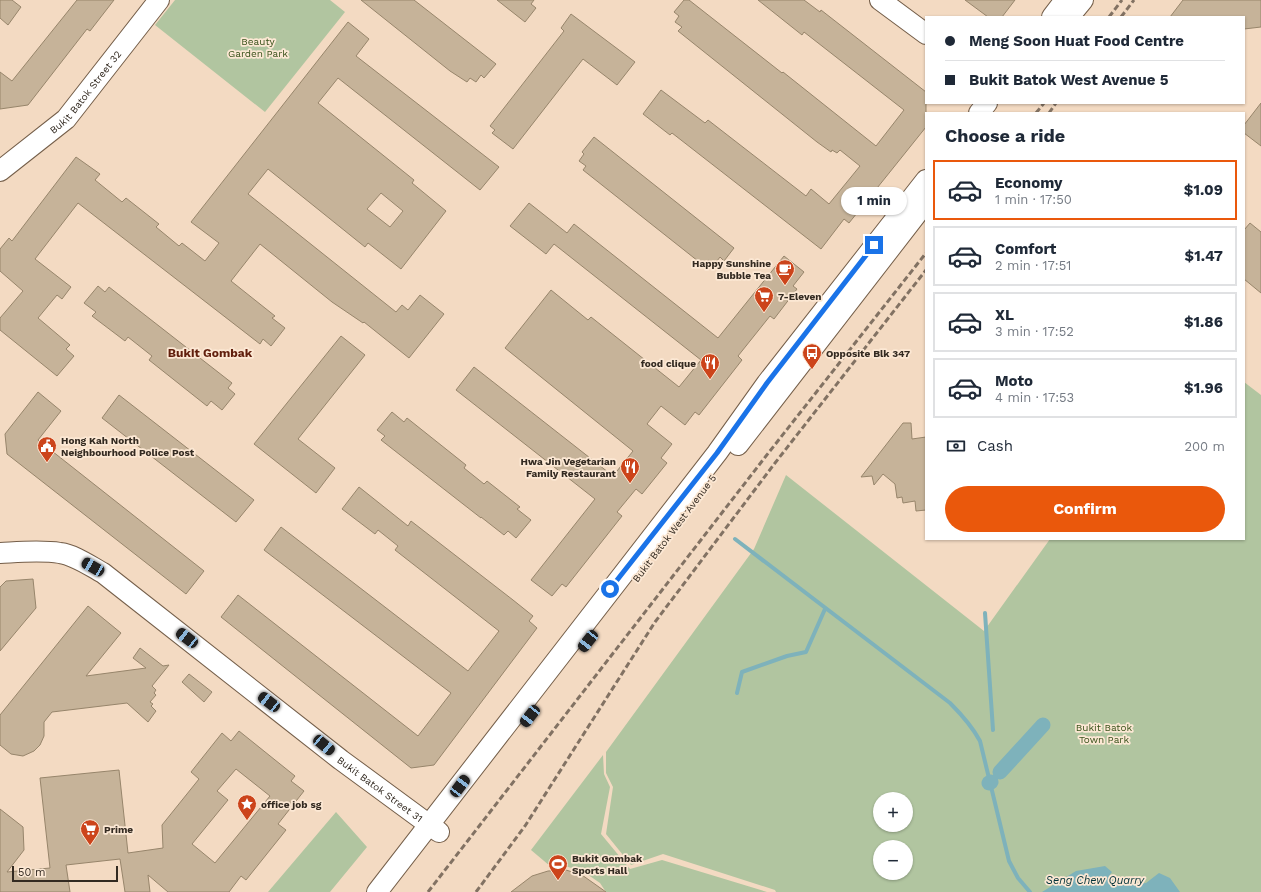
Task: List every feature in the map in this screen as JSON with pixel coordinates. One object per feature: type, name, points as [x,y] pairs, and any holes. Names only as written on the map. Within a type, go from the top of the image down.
[{"type":"street","name":"Bukit Batok Street 32","points":[[0,171],[66,119],[159,0]]},
{"type":"street","points":[[880,0],[925,33]]},
{"type":"street","points":[[1053,16],[1065,0]]},
{"type":"street","points":[[1070,16],[1083,0]]},
{"type":"street","points":[[981,112],[987,104]]},
{"type":"street","points":[[996,112],[1002,104]]},
{"type":"street","name":"Bukit Batok West Avenue 5","points":[[392,892],[434,829],[717,453],[767,383],[925,181]]},
{"type":"street","name":"Bukit Batok West Avenue 5","points":[[377,892],[434,829],[925,203]]},
{"type":"street","name":"Bukit Batok Street 31","points":[[0,552],[27,551],[61,553],[83,562],[103,573],[341,760],[434,829]]},
{"type":"green space","name":"Beauty Garden Park","points":[[175,0],[330,0],[345,12],[265,112],[155,25]]},
{"type":"green space","name":"Bukit Batok Town Park","points":[[1245,383],[1261,395],[1261,892],[776,892],[775,890],[663,854],[631,865],[606,834],[613,787],[606,773],[606,752],[754,549],[786,475],[984,631],[1049,540],[1245,540]]},
{"type":"green space","points":[[603,755],[604,774],[610,787],[601,834],[630,869],[662,860],[767,892],[606,892],[600,883],[584,872],[565,866],[550,866],[531,850]]},
{"type":"green space","points":[[336,812],[367,847],[330,892],[268,892]]},
{"type":"water","name":"Seng Chew Quarry","points":[[1105,866],[1112,872],[1109,876],[1117,885],[1146,883],[1159,873],[1170,878],[1180,892],[1042,892],[1076,871]]},
{"type":"building","points":[[0,0],[12,0],[21,7],[8,25],[0,18]]},
{"type":"building","points":[[77,0],[114,0],[90,31],[87,29],[28,105],[0,109],[0,72],[12,81]]},
{"type":"building","points":[[361,0],[414,0],[496,64],[484,78],[481,75],[476,82],[470,78],[467,82],[450,71]]},
{"type":"building","points":[[497,0],[534,0],[531,4],[536,8],[525,22]]},
{"type":"building","points":[[684,0],[689,0],[876,146],[904,110],[804,32],[802,35],[758,0],[804,0],[820,12],[821,10],[925,91],[925,128],[849,223],[844,219],[821,249],[672,133],[670,135],[643,114],[661,90],[705,123],[708,120],[806,196],[811,189],[829,204],[860,166],[840,150],[837,153],[832,150],[831,152],[817,142],[678,31],[682,27],[675,22],[679,16],[674,12]]},
{"type":"building","points":[[965,0],[1015,0],[1003,16],[987,16]]},
{"type":"building","points":[[1183,0],[1261,0],[1261,27],[1245,29],[1245,16],[1171,16]]},
{"type":"building","points":[[571,14],[635,62],[617,85],[583,59],[513,149],[492,133],[495,130],[490,126],[564,31],[561,28]]},
{"type":"building","points":[[348,22],[369,39],[356,56],[499,167],[480,190],[338,78],[318,103],[414,180],[412,183],[446,211],[401,269],[368,243],[365,247],[268,169],[248,194],[396,312],[402,305],[408,310],[420,295],[444,314],[409,358],[364,322],[363,323],[332,302],[260,244],[231,281],[275,316],[272,318],[285,328],[271,346],[263,339],[260,344],[78,203],[35,259],[71,287],[62,299],[57,295],[38,318],[70,345],[66,349],[74,356],[57,376],[0,330],[0,318],[23,291],[0,271],[0,249],[9,238],[12,241],[76,157],[100,174],[95,180],[122,202],[126,198],[159,224],[156,227],[179,246],[182,243],[205,261],[219,243],[191,222]],"holes":[[[381,193],[403,211],[390,227],[367,209]]]},
{"type":"building","points":[[1261,103],[1261,146],[1245,134],[1245,124]]},
{"type":"building","points":[[594,137],[734,248],[724,261],[720,257],[714,265],[708,260],[703,265],[583,170],[586,166],[579,161],[584,154],[582,152]]},
{"type":"building","points":[[529,203],[567,233],[574,224],[718,338],[784,256],[804,272],[793,286],[797,289],[774,319],[770,316],[738,356],[742,360],[699,415],[695,412],[685,425],[661,406],[647,424],[672,444],[661,458],[667,463],[642,494],[636,489],[617,512],[622,516],[566,587],[562,584],[552,596],[531,580],[595,499],[456,390],[474,367],[613,476],[633,451],[505,348],[551,290],[588,320],[591,317],[679,387],[701,360],[554,244],[546,254],[510,226]]},
{"type":"building","points":[[1250,223],[1261,232],[1261,293],[1245,280],[1245,229]]},
{"type":"building","points":[[98,286],[105,292],[109,287],[232,383],[228,388],[235,394],[222,410],[211,401],[207,406],[149,360],[152,356],[128,337],[125,341],[92,316],[96,312],[84,303]]},
{"type":"building","points":[[341,336],[365,355],[298,439],[335,468],[316,493],[254,444]]},
{"type":"building","points":[[38,392],[61,411],[38,440],[204,571],[186,594],[7,454],[5,434]]},
{"type":"building","points":[[119,395],[254,500],[236,522],[102,418]]},
{"type":"building","points":[[392,412],[404,422],[407,418],[466,465],[464,468],[484,484],[487,481],[520,507],[517,509],[531,520],[516,538],[508,531],[504,535],[381,440],[385,436],[377,430]]},
{"type":"building","points":[[903,423],[911,423],[912,439],[925,437],[925,510],[916,511],[915,501],[903,503],[902,497],[897,498],[895,484],[883,474],[874,485],[872,476],[861,477]]},
{"type":"building","points":[[359,487],[408,526],[411,521],[513,600],[533,616],[529,621],[537,628],[434,765],[411,768],[221,617],[238,595],[418,736],[451,693],[264,550],[281,527],[468,671],[499,631],[395,550],[398,546],[378,530],[375,534],[342,509]]},
{"type":"building","points":[[33,579],[36,608],[0,651],[0,587],[6,581]]},
{"type":"building","points":[[88,606],[121,633],[86,676],[146,668],[133,658],[140,648],[163,666],[169,665],[152,686],[156,690],[154,693],[156,695],[150,702],[153,704],[151,706],[156,711],[148,722],[127,703],[52,712],[44,722],[44,736],[40,745],[34,751],[23,756],[11,754],[0,745],[0,715]]},
{"type":"building","points":[[189,674],[212,692],[204,702],[182,682]]},
{"type":"building","points":[[239,731],[295,776],[291,781],[304,791],[278,824],[286,830],[246,880],[241,876],[229,892],[168,892],[148,875],[150,892],[125,892],[120,859],[66,865],[70,892],[0,892],[0,809],[23,827],[24,850],[7,872],[50,868],[40,778],[119,770],[128,853],[163,848],[162,825],[199,779],[191,772],[222,733],[231,741]],"holes":[[[236,769],[270,796],[215,863],[192,844],[228,800],[217,791]]]},
{"type":"building","name":"Bukit Gombak Sports Hall","points":[[566,870],[582,875],[606,892],[511,892],[532,876],[548,871]]},
{"type":"waterway","points":[[735,539],[950,703],[959,712],[974,730],[980,741],[1009,861],[1018,878],[1030,892]]},
{"type":"waterway","points":[[737,693],[742,672],[787,656],[806,652],[825,609]]},
{"type":"waterway","points":[[985,613],[993,730]]},
{"type":"waterway","points":[[1000,772],[1043,725]]},
{"type":"railway","points":[[1110,16],[1122,0]]},
{"type":"railway","points":[[1122,16],[1134,0]]},
{"type":"railway","points":[[1037,112],[1043,104]]},
{"type":"railway","points":[[1050,112],[1055,104]]},
{"type":"railway","points":[[428,892],[766,456],[925,254]]},
{"type":"railway","points":[[476,892],[525,826],[655,622],[775,463],[925,271]]},
{"type":"place","name":"Happy Sunshine Bubble Tea","points":[[785,286]]},
{"type":"place","name":"7-Eleven","points":[[764,313]]},
{"type":"place","name":"Opposite Blk 347","points":[[812,370]]},
{"type":"place","name":"food clique","points":[[710,380]]},
{"type":"place","name":"Hong Kah North Neighbourhood Police Post","points":[[47,463]]},
{"type":"place","name":"Hwa Jin Vegetarian Family Restaurant","points":[[630,484]]},
{"type":"place","name":"office job sg","points":[[247,821]]},
{"type":"place","name":"Prime","points":[[90,846]]},
{"type":"place","name":"Bukit Gombak Sports Hall","points":[[558,881]]},
{"type":"district","name":"Bukit Gombak","points":[[210,353]]},
{"type":"route","points":[[610,589],[717,453],[767,383],[874,245]]}]
